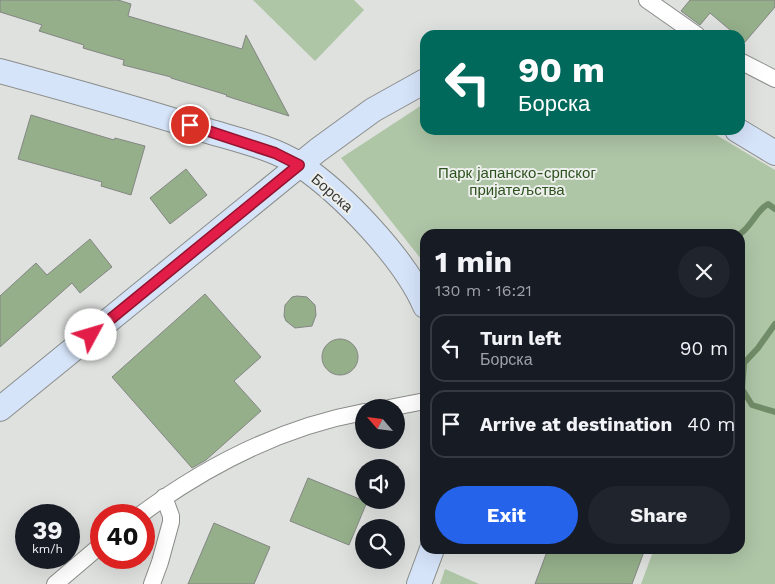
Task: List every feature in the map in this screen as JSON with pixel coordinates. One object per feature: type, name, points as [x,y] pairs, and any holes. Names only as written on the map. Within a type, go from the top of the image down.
[{"type":"street","points":[[647,0],[690,30]]},
{"type":"street","points":[[745,64],[775,79]]},
{"type":"street","name":"Борска","points":[[0,71],[217,134],[275,153],[299,165],[334,193],[362,220],[387,247],[420,294]]},
{"type":"street","points":[[0,409],[299,165],[373,110],[420,83]]},
{"type":"street","points":[[745,135],[775,153]]},
{"type":"street","points":[[405,405],[420,402]]},
{"type":"street","points":[[155,504],[215,467],[280,436],[312,424],[355,414]]},
{"type":"street","points":[[152,584],[171,522],[164,497]]},
{"type":"street","points":[[54,584],[90,554]]},
{"type":"street","points":[[419,584],[430,554]]},
{"type":"green space","points":[[253,0],[354,0],[364,10],[315,61]]},
{"type":"green space","name":"Парк јапанско-српског пријатељства","points":[[420,106],[420,135],[716,135],[775,170],[775,584],[641,584],[652,554],[745,554],[745,229],[420,229],[420,258],[341,158]]},
{"type":"green space","points":[[445,569],[479,584],[440,584]]},
{"type":"building","points":[[0,0],[118,0],[131,4],[128,16],[242,49],[246,35],[289,116],[171,77],[123,65],[124,60],[83,48],[84,45],[39,31],[42,25],[0,12]]},
{"type":"building","points":[[690,0],[775,0],[775,7],[745,42],[745,30],[730,30],[710,13],[700,25],[681,11]]},
{"type":"building","points":[[31,115],[114,140],[115,138],[145,146],[131,195],[101,186],[102,182],[18,159]]},
{"type":"building","points":[[186,169],[207,195],[170,224],[150,198]]},
{"type":"building","points":[[90,239],[112,267],[80,293],[72,283],[0,347],[0,296],[36,263],[47,275]]},
{"type":"building","points":[[205,294],[261,357],[234,381],[261,411],[206,460],[192,468],[112,377]]},
{"type":"building","points":[[292,297],[307,297],[315,305],[316,315],[312,326],[295,328],[286,321],[284,316],[285,305]]},
{"type":"building","points":[[340,339],[352,345],[358,357],[352,369],[340,375],[328,369],[322,357],[328,345]]},
{"type":"building","points":[[308,478],[355,497],[355,509],[364,509],[360,519],[355,519],[355,531],[349,545],[290,521]]},
{"type":"building","points":[[214,523],[270,547],[254,584],[188,584]]},
{"type":"building","points":[[546,554],[643,554],[632,584],[535,584]]},
{"type":"waterway","points":[[745,230],[768,204],[775,209]]},
{"type":"waterway","points":[[745,362],[758,348],[775,324]]},
{"type":"waterway","points":[[745,394],[752,405],[775,412]]},
{"type":"route","points":[[91,335],[299,165],[275,153],[190,125]]}]
